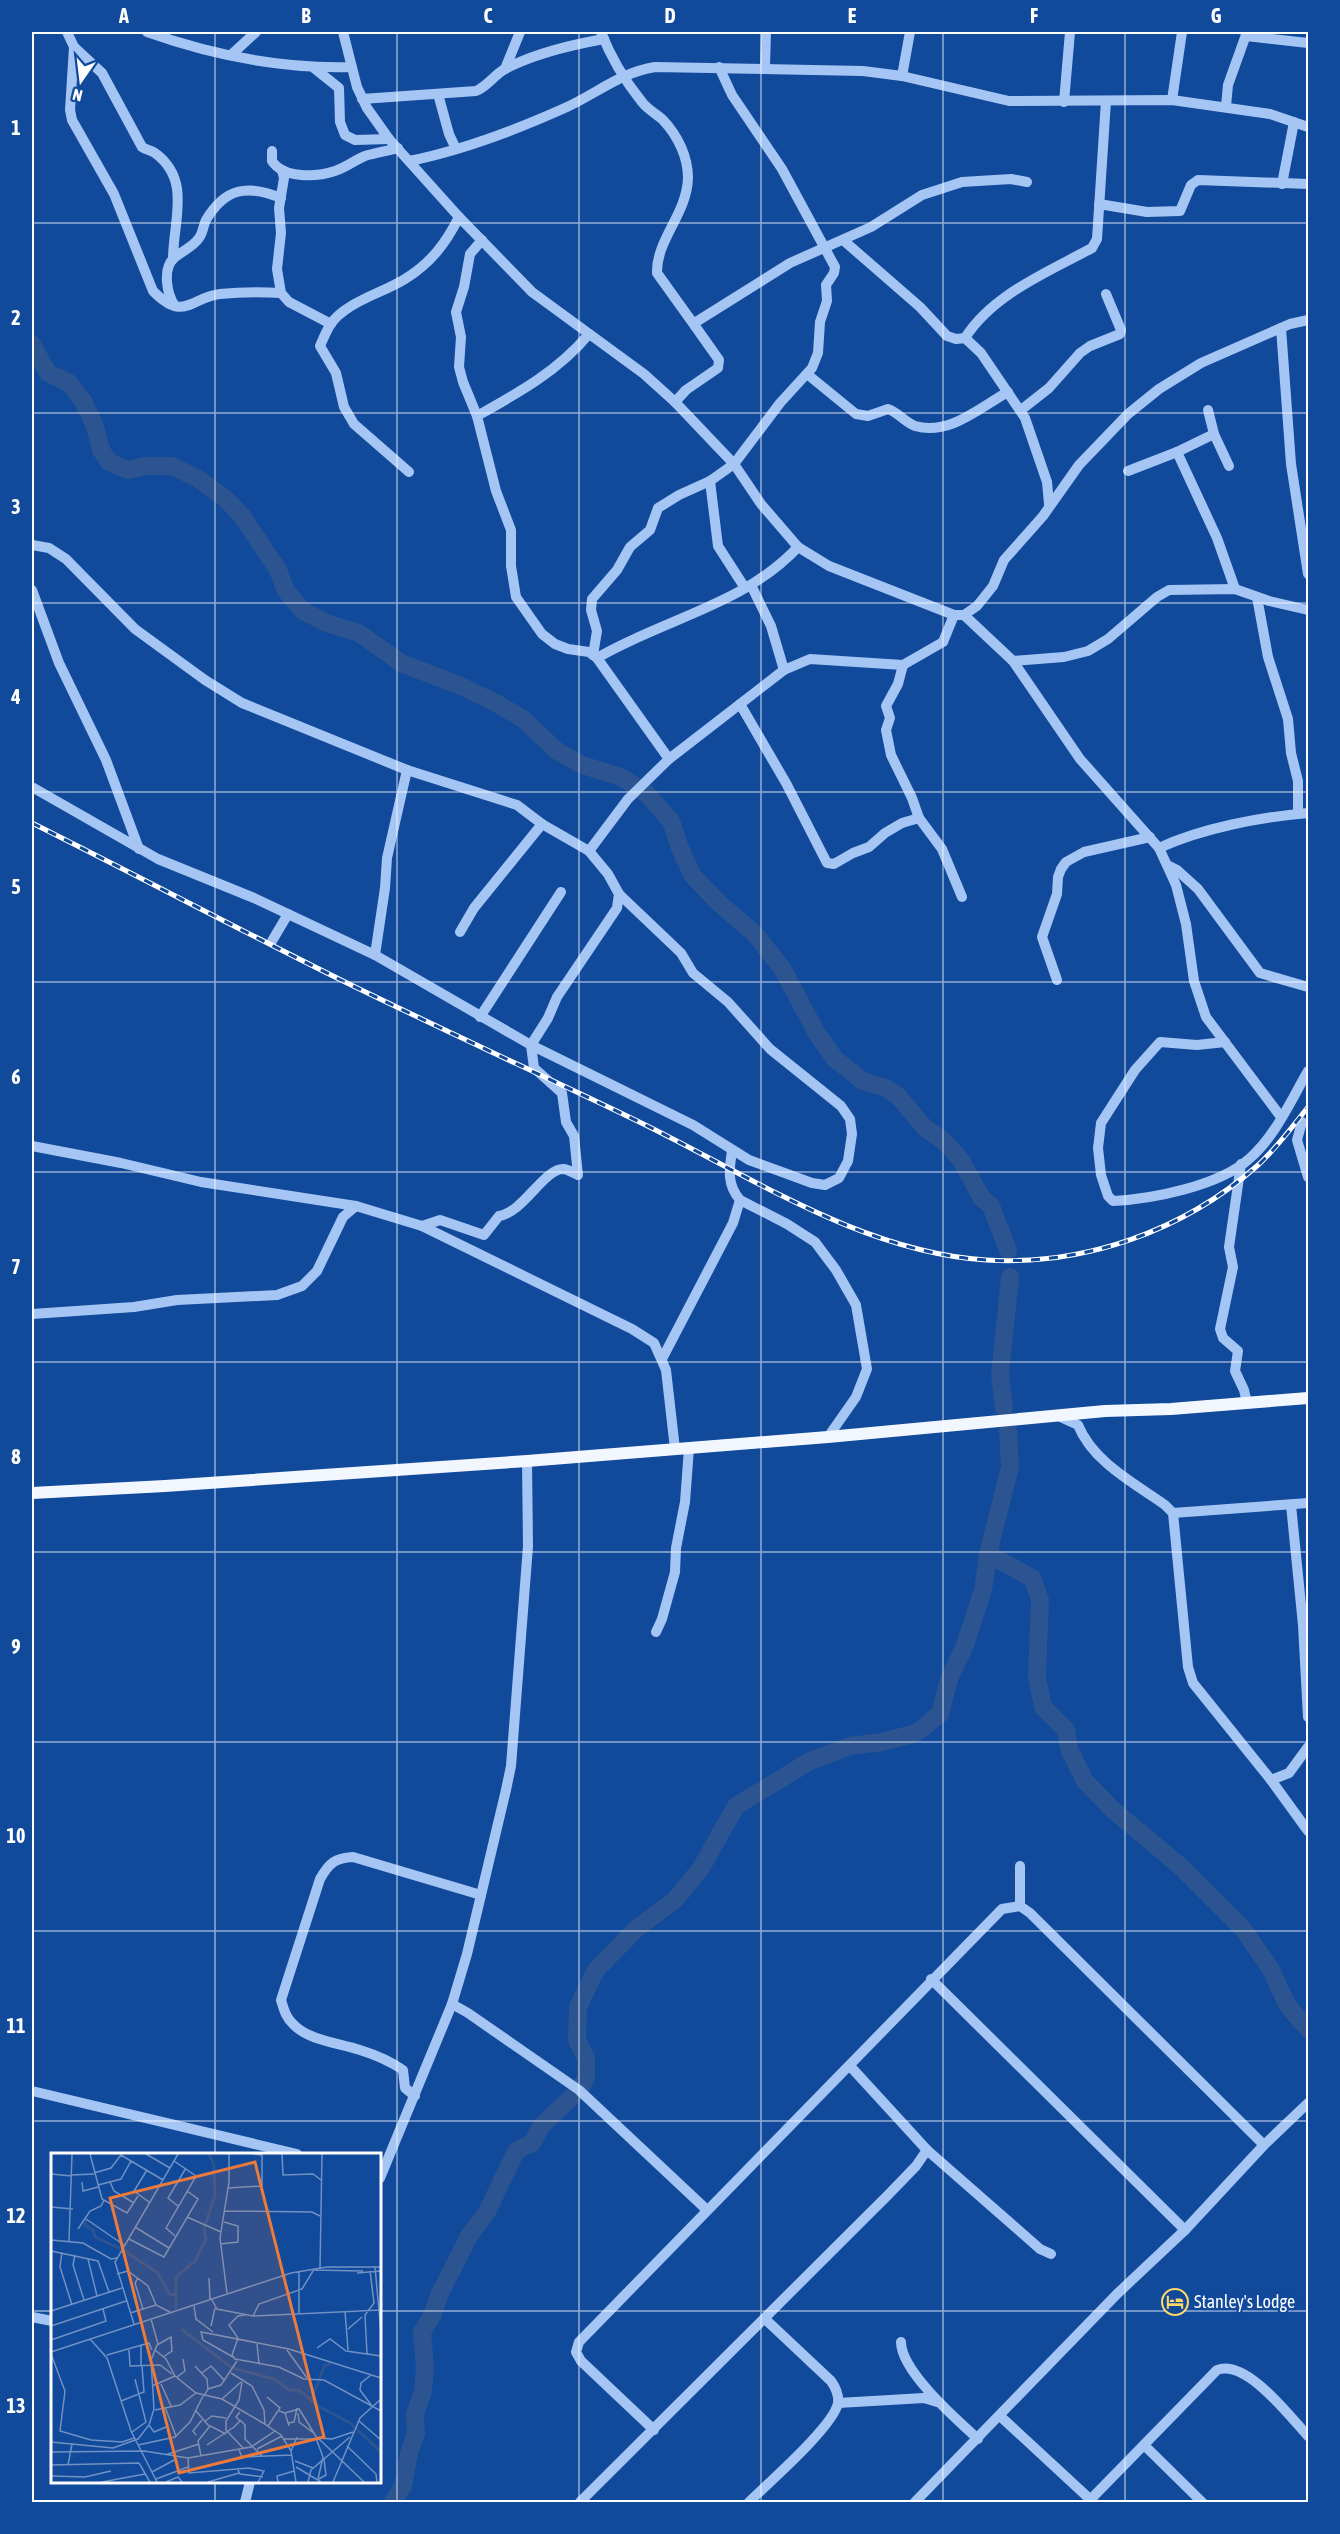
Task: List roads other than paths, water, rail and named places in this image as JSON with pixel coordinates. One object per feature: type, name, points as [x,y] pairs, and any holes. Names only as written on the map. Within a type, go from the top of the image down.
[{"type":"main road","points":[[32,1493],[527,1461],[828,1437],[1056,1415],[1308,1398]]},
{"type":"street","points":[[67,32],[74,47],[102,73],[142,147],[154,152],[169,167],[178,184],[173,259],[167,294],[175,306]]},
{"type":"street","points":[[147,32],[231,55],[312,67],[351,67]]},
{"type":"street","points":[[231,55],[256,32]]},
{"type":"street","points":[[343,32],[351,67],[363,99],[377,125],[389,139],[459,217],[545,303],[644,374],[675,402],[734,464],[761,504],[798,547],[829,566],[959,615],[1013,661],[1080,759],[1159,848],[1169,866],[1186,924],[1194,981],[1209,1023],[1281,1117]]},
{"type":"street","points":[[505,69],[520,32]]},
{"type":"street","points":[[765,68],[766,32]]},
{"type":"street","points":[[902,76],[910,32]]},
{"type":"street","points":[[1064,102],[1070,32]]},
{"type":"street","points":[[1172,100],[1182,32]]},
{"type":"street","points":[[1226,106],[1228,85],[1247,34],[1308,43]]},
{"type":"street","points":[[363,99],[476,91],[485,87],[505,69],[602,35],[622,76],[645,106],[663,119],[686,156],[687,196],[658,257],[657,273],[720,364],[686,390],[675,402]]},
{"type":"street","points":[[74,47],[70,110],[72,120],[114,194],[153,291],[162,300],[175,306],[193,305],[218,294],[231,295],[252,291],[281,293]]},
{"type":"street","points":[[312,67],[339,88],[340,122],[345,135],[355,140],[389,139]]},
{"type":"street","points":[[409,161],[504,133],[568,106],[622,76],[637,70],[655,67],[840,69],[902,76],[1009,101],[1172,100],[1270,114],[1308,127]]},
{"type":"street","points":[[595,656],[597,631],[591,604],[595,594],[617,570],[630,547],[650,530],[658,508],[679,495],[710,481],[734,464],[780,403],[807,374],[815,363],[818,352],[820,322],[827,301],[826,285],[835,270],[782,169],[732,95],[719,67]]},
{"type":"street","points":[[438,94],[448,134],[456,149]]},
{"type":"street","points":[[843,240],[920,308],[947,336],[956,339],[965,338],[992,306],[1015,290],[1092,248],[1097,239],[1106,101]]},
{"type":"street","points":[[1282,184],[1294,122]]},
{"type":"street","points":[[272,152],[272,161],[282,170],[301,175],[334,171],[365,156],[398,148]]},
{"type":"street","points":[[282,170],[284,178],[277,269],[281,293],[289,302],[331,324]]},
{"type":"street","points":[[695,327],[699,318],[789,262],[843,240],[903,209],[922,195],[962,182],[1011,179],[1027,182]]},
{"type":"street","points":[[1099,204],[1129,210],[1175,212],[1183,208],[1191,185],[1198,180],[1308,184]]},
{"type":"street","points":[[173,259],[185,252],[200,237],[206,222],[224,196],[249,189],[267,192],[281,198]]},
{"type":"street","points":[[409,472],[354,424],[344,407],[336,373],[320,346],[331,324],[362,300],[405,279],[440,251],[459,217]]},
{"type":"street","points":[[482,240],[470,255],[464,287],[456,312],[460,325],[459,367],[477,416],[496,491],[511,530],[511,566],[516,597],[523,611],[548,639],[568,649],[595,656],[669,759]]},
{"type":"street","points":[[1021,410],[1049,388],[1080,352],[1120,333],[1121,330],[1106,294]]},
{"type":"street","points":[[589,851],[628,799],[669,759],[784,670],[810,659],[903,665],[943,642],[959,615],[977,606],[993,586],[1004,560],[1104,437],[1159,389],[1201,363],[1281,328],[1308,320]]},
{"type":"street","points":[[1281,328],[1291,464],[1308,574]]},
{"type":"street","points":[[477,416],[548,374],[573,353],[589,334]]},
{"type":"street","points":[[965,338],[981,353],[1021,410],[1047,482],[1049,504]]},
{"type":"street","points":[[807,374],[856,414],[868,416],[888,409],[910,424],[928,428],[958,422],[1008,392]]},
{"type":"street","points":[[1208,410],[1214,434],[1229,466]]},
{"type":"street","points":[[1128,471],[1177,452],[1214,434]]},
{"type":"street","points":[[1177,452],[1217,538],[1235,589]]},
{"type":"street","points":[[710,481],[718,546],[763,606],[784,670]]},
{"type":"street","points":[[32,545],[49,548],[66,559],[135,629],[205,680],[242,703],[407,770],[517,805],[542,824],[589,851],[608,874],[619,894],[681,953],[693,973],[722,997],[770,1049],[833,1099],[850,1119],[852,1134],[848,1161],[839,1178],[825,1185],[812,1183],[749,1160],[683,1120],[531,1046],[375,954],[139,849],[32,787]]},
{"type":"street","points":[[595,656],[643,633],[695,614],[748,586],[784,562],[798,547]]},
{"type":"street","points":[[1013,661],[1056,658],[1088,651],[1108,639],[1157,597],[1169,590],[1235,589],[1308,610]]},
{"type":"street","points":[[32,590],[59,663],[106,760],[139,849]]},
{"type":"street","points":[[1159,848],[1264,818],[1303,813],[1291,753],[1288,719],[1268,657],[1257,597]]},
{"type":"street","points":[[903,665],[898,684],[887,702],[890,718],[886,737],[891,755],[919,818],[942,849],[962,897]]},
{"type":"street","points":[[740,704],[786,783],[827,863],[834,864],[869,847],[885,833],[919,818]]},
{"type":"street","points":[[375,954],[387,858],[407,770]]},
{"type":"street","points":[[460,932],[474,908],[542,824]]},
{"type":"street","points":[[1057,980],[1042,937],[1057,894],[1061,869],[1066,862],[1084,852],[1150,837]]},
{"type":"street","points":[[1169,866],[1177,870],[1198,889],[1260,973],[1308,987]]},
{"type":"street","points":[[480,1017],[561,892]]},
{"type":"street","points":[[422,1226],[440,1220],[484,1235],[499,1216],[511,1214],[553,1171],[566,1169],[578,1175],[574,1136],[566,1122],[562,1093],[534,1068],[531,1046],[548,1018],[557,997],[612,917],[617,908],[619,894]]},
{"type":"street","points":[[272,941],[288,914]]},
{"type":"street","points":[[1225,1042],[1197,1045],[1163,1041],[1158,1043],[1135,1070],[1104,1115],[1098,1132],[1102,1183],[1113,1201],[1137,1200],[1160,1193],[1189,1189],[1241,1164],[1254,1154],[1281,1117],[1308,1071]]},
{"type":"street","points":[[1302,1122],[1297,1140],[1308,1177]]},
{"type":"street","points":[[32,1146],[121,1163],[201,1182],[356,1206],[422,1226],[632,1329],[654,1343],[666,1370],[675,1449]]},
{"type":"street","points":[[732,1151],[730,1184],[740,1200],[787,1224],[815,1242],[836,1269],[856,1305],[867,1369],[856,1397],[828,1437]]},
{"type":"street","points":[[1241,1164],[1229,1247],[1233,1267],[1220,1329],[1224,1338],[1238,1352],[1235,1371],[1244,1389],[1247,1403]]},
{"type":"street","points":[[662,1359],[733,1224],[740,1200]]},
{"type":"street","points":[[32,1314],[134,1307],[177,1300],[277,1295],[302,1286],[318,1271],[343,1217],[356,1206]]},
{"type":"street","points":[[1056,1415],[1078,1425],[1084,1440],[1106,1463],[1173,1513],[1188,1667],[1193,1683],[1271,1780],[1308,1831]]},
{"type":"street","points":[[656,1632],[675,1572],[676,1548],[686,1492],[689,1448]]},
{"type":"street","points":[[381,2174],[452,2004],[481,1895],[511,1766],[528,1546],[527,1461]]},
{"type":"street","points":[[1173,1513],[1308,1503]]},
{"type":"street","points":[[1291,1505],[1303,1625],[1308,1717]]},
{"type":"street","points":[[1271,1780],[1289,1773],[1308,1747]]},
{"type":"street","points":[[415,2096],[405,2088],[404,2070],[389,2061],[360,2050],[309,2035],[295,2027],[285,2014],[281,2000],[320,1879],[327,1865],[338,1858],[353,1857],[481,1895]]},
{"type":"street","points":[[1020,1866],[1020,1906]]},
{"type":"street","points":[[654,2430],[581,2361],[576,2352],[579,2342],[850,2066],[931,1979],[1002,1910],[1020,1906]]},
{"type":"street","points":[[1020,1906],[1264,2145]]},
{"type":"street","points":[[931,1979],[1185,2230]]},
{"type":"street","points":[[452,2004],[579,2090],[707,2210]]},
{"type":"street","points":[[850,2066],[927,2150],[1040,2248],[1051,2254]]},
{"type":"street","points":[[32,2091],[293,2153]]},
{"type":"street","points":[[915,2502],[1117,2295],[1185,2230],[1264,2145],[1308,2103]]},
{"type":"street","points":[[580,2502],[916,2166],[927,2150]]},
{"type":"street","points":[[32,2316],[51,2321]]},
{"type":"street","points":[[749,2502],[822,2429],[838,2403],[836,2389],[831,2381],[765,2319]]},
{"type":"street","points":[[901,2342],[901,2352],[905,2361],[929,2388],[937,2402],[978,2439]]},
{"type":"street","points":[[1000,2416],[1092,2500],[1217,2370],[1224,2367],[1236,2370],[1256,2381],[1308,2436]]},
{"type":"street","points":[[838,2403],[924,2397],[937,2402]]},
{"type":"street","points":[[1144,2445],[1202,2502]]},
{"type":"street","points":[[244,2502],[249,2483]]},
{"type":"waterway","points":[[32,344],[48,373],[69,383],[83,401],[95,426],[101,450],[109,462],[128,470],[146,466],[172,466],[197,478],[226,499],[242,516],[278,570],[286,591],[303,611],[329,624],[359,633],[401,663],[461,686],[496,703],[523,719],[557,751],[582,765],[621,777],[646,793],[671,821],[681,851],[693,876],[720,904],[754,933],[782,968],[816,1032],[835,1059],[863,1081],[886,1088],[898,1096],[925,1128],[944,1141],[961,1160],[981,1197],[991,1206],[1008,1250]]},
{"type":"waterway","points":[[1004,1408],[1000,1375],[1010,1277]]},
{"type":"waterway","points":[[393,2502],[403,2486],[409,2453],[416,2434],[415,2414],[423,2391],[425,2368],[422,2332],[432,2316],[440,2293],[469,2236],[487,2212],[516,2151],[532,2143],[541,2126],[579,2090],[586,2078],[586,2058],[577,2040],[578,2007],[596,1970],[637,1928],[675,1900],[701,1868],[736,1806],[810,1761],[850,1746],[882,1742],[916,1733],[940,1714],[949,1679],[965,1645],[983,1590],[988,1554],[1010,1467],[1008,1431]]},
{"type":"waterway","points":[[988,1554],[1032,1578],[1040,1600],[1037,1677],[1043,1707],[1066,1730],[1069,1749],[1085,1781],[1113,1810],[1180,1866],[1243,1929],[1270,1968],[1288,2006],[1308,2029]]},
{"type":"railway","points":[[32,823],[345,982],[672,1138],[802,1206],[892,1242],[939,1254],[986,1260],[1023,1260],[1059,1257],[1130,1240],[1165,1226],[1228,1189],[1264,1159],[1308,1107]]},
{"type":"place","name":"Stanley's Lodge","points":[[1175,2302]]}]
